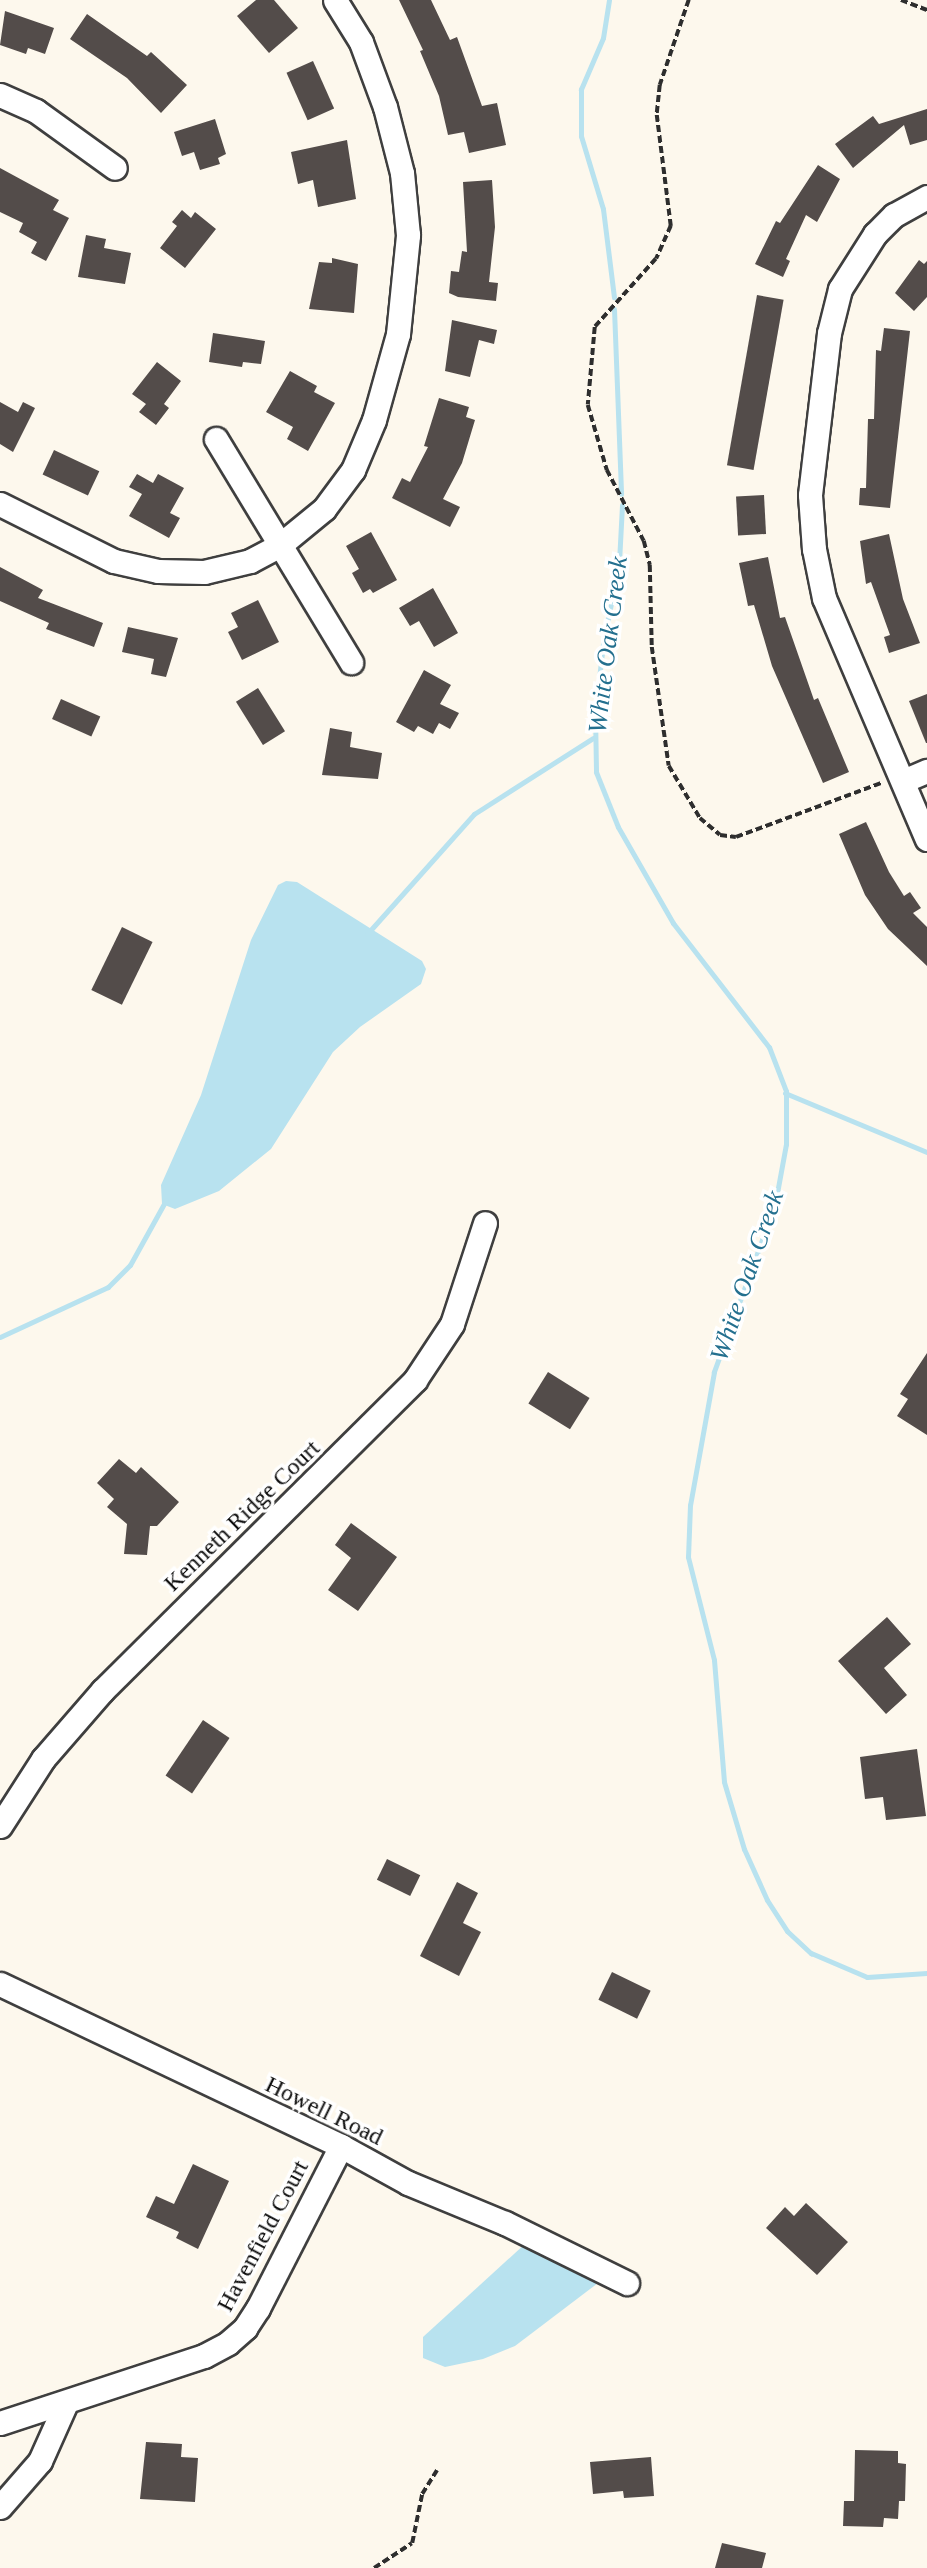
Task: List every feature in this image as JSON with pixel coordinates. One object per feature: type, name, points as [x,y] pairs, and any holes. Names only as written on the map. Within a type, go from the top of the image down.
[{"type":"street","points":[[0,503],[87,550],[158,571],[228,568],[280,545],[324,509],[353,470],[374,420],[405,293],[407,207],[396,142],[365,52],[335,0]]},
{"type":"street","points":[[0,95],[36,111],[115,169]]},
{"type":"street","points":[[927,197],[894,215],[875,234],[840,289],[830,333],[810,495],[814,549],[824,598],[927,839]]},
{"type":"street","points":[[216,439],[351,662]]},
{"type":"street","points":[[903,780],[927,771]]},
{"type":"street","name":"Kenneth Ridge Court","points":[[0,1826],[44,1759],[96,1698],[415,1380],[452,1324],[485,1223]]},
{"type":"street","name":"Howell Road","points":[[0,1984],[341,2146],[408,2183],[505,2223],[627,2283]]},
{"type":"street","name":"Havenfield Court","points":[[0,2423],[204,2356],[245,2329],[341,2146]]},
{"type":"street","points":[[0,2507],[40,2461],[66,2403]]},
{"type":"path","points":[[689,0],[663,74],[657,115],[671,226],[656,259],[595,327],[588,405],[607,470],[644,541],[650,565],[652,648],[669,766],[700,818],[720,835],[736,837],[827,807],[889,779],[903,780]]},
{"type":"path","points":[[901,0],[927,10]]},
{"type":"path","points":[[374,2568],[412,2543],[422,2494],[437,2470]]},
{"type":"water","points":[[286,881],[297,882],[422,961],[426,969],[421,984],[360,1027],[333,1052],[271,1149],[219,1191],[175,1209],[162,1204],[161,1185],[201,1095],[251,940],[278,885]]},
{"type":"water","points":[[526,2243],[598,2283],[515,2346],[483,2359],[445,2367],[423,2358],[423,2337]]},
{"type":"building","points":[[256,0],[274,0],[298,28],[269,53],[237,16]]},
{"type":"building","points":[[399,0],[431,0],[450,40],[457,37],[482,106],[497,103],[506,145],[469,153],[464,132],[448,135],[439,96],[420,51],[423,50]]},
{"type":"building","points":[[5,11],[54,28],[45,54],[28,48],[26,54],[0,45]]},
{"type":"building","points":[[87,14],[147,56],[151,52],[187,85],[161,113],[127,78],[70,39]]},
{"type":"building","points":[[313,61],[334,109],[308,120],[287,73]]},
{"type":"building","points":[[927,109],[927,140],[910,145],[904,125],[853,168],[835,144],[873,116],[879,124]]},
{"type":"building","points":[[215,119],[226,154],[218,158],[220,164],[200,170],[194,152],[182,156],[174,132]]},
{"type":"building","points":[[347,140],[356,199],[318,207],[313,180],[298,184],[291,152]]},
{"type":"building","points":[[818,165],[840,179],[817,222],[806,215],[786,259],[790,261],[783,277],[755,264],[776,221],[780,223]]},
{"type":"building","points":[[0,168],[59,200],[53,210],[69,218],[46,261],[31,253],[37,242],[19,232],[23,223],[0,212]]},
{"type":"building","points":[[492,180],[495,227],[489,282],[498,283],[496,301],[458,297],[449,293],[451,271],[459,272],[462,251],[467,252],[463,182]]},
{"type":"building","points":[[182,210],[191,218],[195,212],[216,229],[185,268],[160,248],[177,226],[172,222]]},
{"type":"building","points":[[86,235],[106,239],[104,248],[131,253],[125,284],[78,277]]},
{"type":"building","points":[[332,258],[358,264],[354,313],[309,309],[319,262],[332,263]]},
{"type":"building","points":[[919,260],[924,264],[927,261],[927,297],[914,311],[895,293]]},
{"type":"building","points":[[757,295],[784,300],[754,470],[727,465]]},
{"type":"building","points":[[452,320],[497,330],[494,344],[479,340],[470,377],[445,371]]},
{"type":"building","points":[[884,328],[910,331],[890,508],[859,505],[860,488],[866,488],[868,419],[874,419],[876,350],[881,351]]},
{"type":"building","points":[[213,333],[265,341],[261,364],[243,362],[242,367],[209,362]]},
{"type":"building","points":[[157,362],[181,381],[164,404],[169,408],[156,425],[139,412],[146,404],[132,394]]},
{"type":"building","points":[[290,371],[317,386],[314,392],[335,403],[308,451],[287,439],[293,427],[266,412]]},
{"type":"building","points":[[439,398],[469,407],[466,417],[475,420],[462,463],[443,499],[460,507],[450,527],[392,498],[402,478],[410,482],[428,447],[424,446]]},
{"type":"building","points":[[0,402],[18,412],[23,402],[35,408],[13,452],[0,444]]},
{"type":"building","points":[[54,450],[99,471],[88,496],[43,474]]},
{"type":"building","points":[[137,474],[153,483],[158,474],[184,488],[170,513],[180,518],[169,538],[129,516],[142,494],[129,487]]},
{"type":"building","points":[[764,495],[766,534],[738,535],[736,496]]},
{"type":"building","points":[[371,532],[397,580],[373,593],[370,589],[363,593],[352,573],[359,569],[346,546]]},
{"type":"building","points":[[889,534],[903,599],[920,643],[889,653],[884,637],[890,635],[871,582],[866,584],[860,541]]},
{"type":"building","points":[[768,557],[780,618],[785,617],[814,700],[818,698],[849,772],[823,783],[772,666],[754,605],[748,606],[739,563]]},
{"type":"building","points":[[0,567],[43,590],[38,598],[103,623],[94,647],[46,629],[49,623],[0,601]]},
{"type":"building","points":[[433,588],[458,633],[434,647],[419,621],[410,626],[399,608]]},
{"type":"building","points":[[258,600],[279,642],[242,660],[228,632],[238,627],[231,613]]},
{"type":"building","points":[[128,627],[178,638],[166,677],[151,674],[154,659],[122,652]]},
{"type":"building","points":[[424,670],[451,685],[440,704],[459,713],[450,729],[439,723],[433,734],[418,726],[414,732],[396,722]]},
{"type":"building","points":[[258,688],[285,731],[263,745],[236,702]]},
{"type":"building","points":[[927,694],[927,743],[926,743],[909,701]]},
{"type":"building","points":[[61,699],[100,716],[91,737],[52,719]]},
{"type":"building","points":[[330,728],[352,732],[350,747],[382,753],[378,779],[322,775]]},
{"type":"building","points":[[866,822],[889,872],[904,896],[910,892],[921,908],[913,913],[927,927],[927,966],[888,929],[865,895],[839,834]]},
{"type":"building","points":[[122,927],[153,942],[122,1005],[91,990]]},
{"type":"building","points":[[927,1353],[927,1435],[897,1416],[908,1399],[900,1394]]},
{"type":"building","points":[[548,1372],[590,1398],[570,1429],[528,1403]]},
{"type":"building","points":[[119,1459],[136,1473],[141,1467],[179,1502],[157,1526],[150,1526],[147,1555],[124,1554],[127,1524],[107,1507],[114,1499],[97,1483]]},
{"type":"building","points":[[351,1523],[397,1557],[358,1611],[328,1590],[351,1558],[335,1545]]},
{"type":"building","points":[[887,1617],[911,1644],[884,1668],[907,1695],[886,1714],[838,1661]]},
{"type":"building","points":[[203,1720],[230,1738],[192,1793],[166,1776]]},
{"type":"building","points":[[917,1749],[926,1816],[886,1820],[883,1797],[865,1799],[860,1757]]},
{"type":"building","points":[[387,1859],[420,1875],[410,1896],[377,1880]]},
{"type":"building","points":[[457,1882],[478,1893],[463,1923],[481,1932],[459,1976],[420,1956]]},
{"type":"building","points":[[612,1972],[651,1991],[637,2019],[598,2000]]},
{"type":"building","points":[[193,2164],[229,2181],[198,2249],[176,2238],[179,2232],[146,2217],[156,2196],[174,2204]]},
{"type":"building","points":[[806,2203],[848,2242],[817,2275],[766,2228],[785,2207],[794,2216]]},
{"type":"building","points":[[146,2442],[182,2444],[181,2457],[198,2458],[195,2502],[140,2499]]},
{"type":"building","points":[[855,2450],[898,2451],[898,2463],[906,2464],[905,2501],[899,2501],[898,2519],[884,2518],[883,2527],[843,2526],[844,2501],[854,2501]]},
{"type":"building","points":[[651,2457],[654,2496],[624,2498],[623,2491],[593,2494],[590,2462]]},
{"type":"building","points":[[722,2543],[766,2553],[762,2568],[715,2568]]},
{"type":"waterway","name":"White Oak Creek","points":[[609,0],[603,38],[581,89],[581,136],[603,209],[614,297]]},
{"type":"waterway","name":"White Oak Creek","points":[[614,309],[621,494]]},
{"type":"waterway","name":"White Oak Creek","points":[[622,505],[619,563],[603,644],[595,713],[596,772],[618,827],[673,923],[769,1047],[786,1091],[786,1144],[775,1204],[714,1372],[690,1505],[688,1557],[714,1660],[724,1782],[744,1849],[767,1900],[787,1931],[811,1953],[867,1977],[927,1973]]},
{"type":"waterway","points":[[367,934],[474,814],[593,738]]},
{"type":"waterway","points":[[785,1093],[927,1152]]},
{"type":"waterway","points":[[0,1337],[108,1287],[130,1265],[166,1200]]}]
